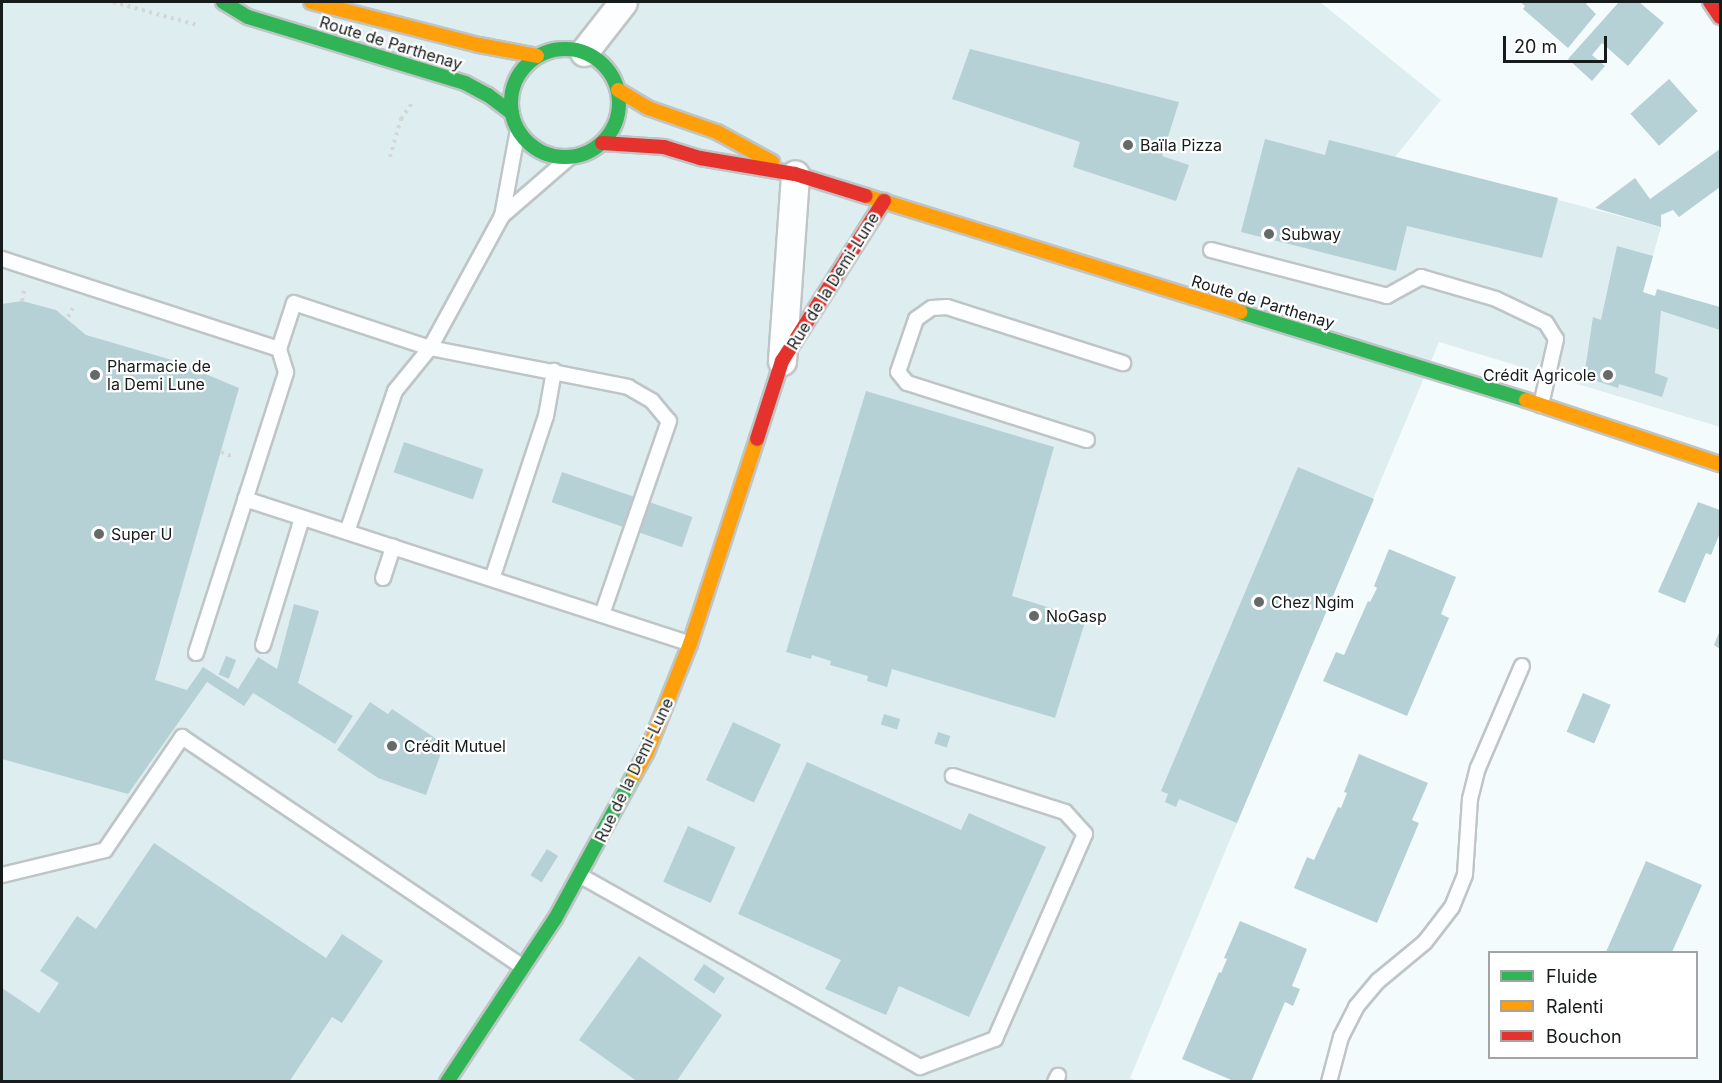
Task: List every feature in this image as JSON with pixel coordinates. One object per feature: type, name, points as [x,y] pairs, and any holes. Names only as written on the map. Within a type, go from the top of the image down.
[{"type":"main road","name":"Route de Parthenay","points":[[223,2],[248,17],[465,83],[488,94],[512,113]]},
{"type":"main road","name":"Route de Parthenay","points":[[311,2],[479,45],[537,56]]},
{"type":"main road","points":[[1710,2],[1720,17]]},
{"type":"main road","points":[[560,49],[584,52],[609,70],[618,90],[619,111],[616,121],[602,143],[587,152],[570,157],[544,153],[529,144],[518,130],[512,113],[511,96],[516,79],[525,66],[537,56],[560,49]]},
{"type":"main road","name":"Route de Parthenay","points":[[618,90],[658,112],[717,132],[795,174]]},
{"type":"main road","name":"Route de Parthenay","points":[[602,143],[664,147],[700,158],[795,174],[1541,405],[1720,464]]},
{"type":"main road","name":"Rue de la Demi-Lune","points":[[447,1082],[581,876],[647,752],[690,644],[782,361],[884,201]]},
{"type":"street","points":[[584,52],[623,2]]},
{"type":"street","name":"Rue de la Demi-Lune","points":[[782,361],[795,174]]},
{"type":"lane","points":[[347,532],[395,391],[430,348],[502,216],[518,130]]},
{"type":"lane","points":[[502,216],[570,157]]},
{"type":"lane","points":[[1211,250],[1387,296],[1421,277],[1496,299],[1546,323],[1556,339],[1541,405]]},
{"type":"lane","points":[[2,259],[279,349]]},
{"type":"lane","points":[[196,653],[286,372],[279,349],[294,303],[430,348],[628,387],[652,401],[669,421],[602,615]]},
{"type":"lane","points":[[1087,440],[907,383],[898,372],[916,320],[932,308],[947,307],[1123,363]]},
{"type":"lane","points":[[492,579],[546,416],[554,371]]},
{"type":"lane","points":[[245,500],[690,644]]},
{"type":"lane","points":[[263,645],[302,518]]},
{"type":"lane","points":[[383,578],[393,547]]},
{"type":"lane","points":[[1329,1082],[1341,1037],[1356,1007],[1378,981],[1425,942],[1452,907],[1466,874],[1470,798],[1478,768],[1522,666]]},
{"type":"lane","points":[[2,875],[105,850],[182,737],[523,968]]},
{"type":"lane","points":[[581,876],[920,1067],[995,1039],[1085,834],[1065,812],[953,776]]},
{"type":"path","points":[[390,157],[401,119],[417,96]]},
{"type":"shaded area","points":[[2,2],[1320,2],[1441,100],[1395,157],[1661,227],[1639,305],[1720,329],[1720,427],[1439,342],[1130,1078],[1136,1081],[2,1082]]},
{"type":"building","points":[[1520,2],[1588,2],[1586,4],[1596,14],[1568,48],[1523,9],[1525,6]]},
{"type":"building","points":[[1619,2],[1639,2],[1664,23],[1628,66],[1602,43],[1592,55],[1605,66],[1592,81],[1568,59]]},
{"type":"building","points":[[970,49],[1179,102],[1162,156],[1189,165],[1176,201],[1073,167],[1080,142],[952,99]]},
{"type":"building","points":[[1669,79],[1698,111],[1659,146],[1630,114]]},
{"type":"building","points":[[1265,139],[1325,155],[1329,140],[1558,198],[1542,258],[1407,226],[1396,271],[1241,232]]},
{"type":"building","points":[[1720,149],[1720,187],[1679,217],[1673,210],[1661,215],[1661,227],[1595,208],[1635,178],[1650,199]]},
{"type":"building","points":[[1617,246],[1653,256],[1643,292],[1655,296],[1657,289],[1720,307],[1720,330],[1661,311],[1655,373],[1668,378],[1662,397],[1619,384],[1618,388],[1584,377],[1593,317],[1601,320]]},
{"type":"building","name":"Super U","points":[[22,301],[56,310],[86,335],[172,360],[239,388],[155,680],[187,690],[203,667],[238,689],[258,657],[277,669],[294,604],[319,611],[298,683],[353,716],[335,744],[253,693],[244,706],[207,682],[128,794],[2,759],[2,304]]},
{"type":"building","points":[[866,391],[1054,447],[1012,596],[1086,619],[1055,718],[892,669],[887,687],[867,681],[868,676],[830,665],[831,661],[812,655],[811,659],[786,652]]},
{"type":"building","points":[[404,442],[483,469],[473,500],[394,472]]},
{"type":"building","points":[[1298,467],[1374,499],[1237,823],[1179,799],[1176,807],[1165,802],[1168,794],[1161,791]]},
{"type":"building","points":[[562,472],[692,517],[682,547],[552,502]]},
{"type":"building","points":[[1698,502],[1720,510],[1720,533],[1711,555],[1706,553],[1685,603],[1658,592]]},
{"type":"building","points":[[1389,549],[1456,577],[1441,614],[1449,618],[1407,716],[1323,681],[1336,652],[1344,655],[1368,601],[1370,602],[1377,588],[1374,586]]},
{"type":"building","points":[[1720,630],[1720,649],[1714,645]]},
{"type":"building","points":[[226,656],[236,660],[229,679],[219,675]]},
{"type":"building","points":[[1583,693],[1611,705],[1594,743],[1567,732]]},
{"type":"building","name":"Crédit Mutuel","points":[[370,702],[388,714],[392,709],[435,738],[445,742],[426,795],[378,778],[337,750]]},
{"type":"building","points":[[884,714],[900,719],[897,729],[881,725]]},
{"type":"building","points":[[733,722],[781,744],[754,802],[706,780]]},
{"type":"building","points":[[938,732],[950,736],[947,747],[934,743]]},
{"type":"building","points":[[1359,754],[1428,783],[1412,820],[1419,823],[1377,923],[1294,888],[1307,857],[1314,860],[1338,807],[1341,808],[1347,793],[1344,792]]},
{"type":"building","points":[[807,762],[961,830],[969,813],[1046,847],[969,1017],[899,986],[886,1015],[825,989],[841,960],[738,914]]},
{"type":"building","points":[[688,826],[736,847],[711,903],[663,882]]},
{"type":"building","points":[[154,843],[326,958],[342,934],[383,961],[342,1023],[332,1017],[289,1082],[2,1082],[2,988],[39,1013],[59,983],[40,971],[77,916],[96,929]]},
{"type":"building","points":[[547,849],[558,856],[542,882],[531,875]]},
{"type":"building","points":[[1646,861],[1702,885],[1672,951],[1606,951]]},
{"type":"building","points":[[1240,921],[1307,949],[1292,986],[1300,989],[1293,1006],[1285,1002],[1251,1082],[1236,1082],[1182,1059],[1219,972],[1221,973],[1227,959],[1224,958]]},
{"type":"building","points":[[639,956],[722,1015],[676,1082],[638,1082],[579,1040]]},
{"type":"building","points":[[704,964],[725,978],[714,994],[693,980]]},
{"type":"traffic: fast","points":[[223,2],[248,17],[465,83],[488,95],[512,113]]},
{"type":"traffic: fast","points":[[565,49],[586,53],[603,65],[615,82],[619,103],[615,124],[603,141],[586,153],[565,157],[544,153],[527,141],[515,124],[511,103],[515,82],[527,65],[544,53],[565,49]]},
{"type":"traffic: fast","points":[[1240,312],[1526,400]]},
{"type":"traffic: fast","points":[[447,1082],[555,919],[634,775]]},
{"type":"traffic: slow","points":[[311,2],[479,45],[537,56]]},
{"type":"traffic: slow","points":[[618,90],[648,108],[717,132],[772,162]]},
{"type":"traffic: slow","points":[[866,196],[1240,312]]},
{"type":"traffic: slow","points":[[1526,400],[1720,464]]},
{"type":"traffic: slow","points":[[634,775],[647,752],[690,644],[757,439]]},
{"type":"traffic: jam","points":[[1710,2],[1720,17]]},
{"type":"traffic: jam","points":[[602,143],[664,147],[700,158],[795,174],[866,196]]},
{"type":"traffic: jam","points":[[757,439],[782,361],[884,201]]},
{"type":"place","name":"Baïla Pizza","points":[[1128,145]]},
{"type":"place","name":"Subway","points":[[1269,234]]},
{"type":"place","name":"Pharmacie de la Demi Lune","points":[[95,375]]},
{"type":"place","name":"Crédit Agricole","points":[[1608,375]]},
{"type":"place","name":"Super U","points":[[99,534]]},
{"type":"place","name":"Chez Ngim","points":[[1259,602]]},
{"type":"place","name":"NoGasp","points":[[1034,616]]},
{"type":"place","name":"Crédit Mutuel","points":[[392,746]]}]
